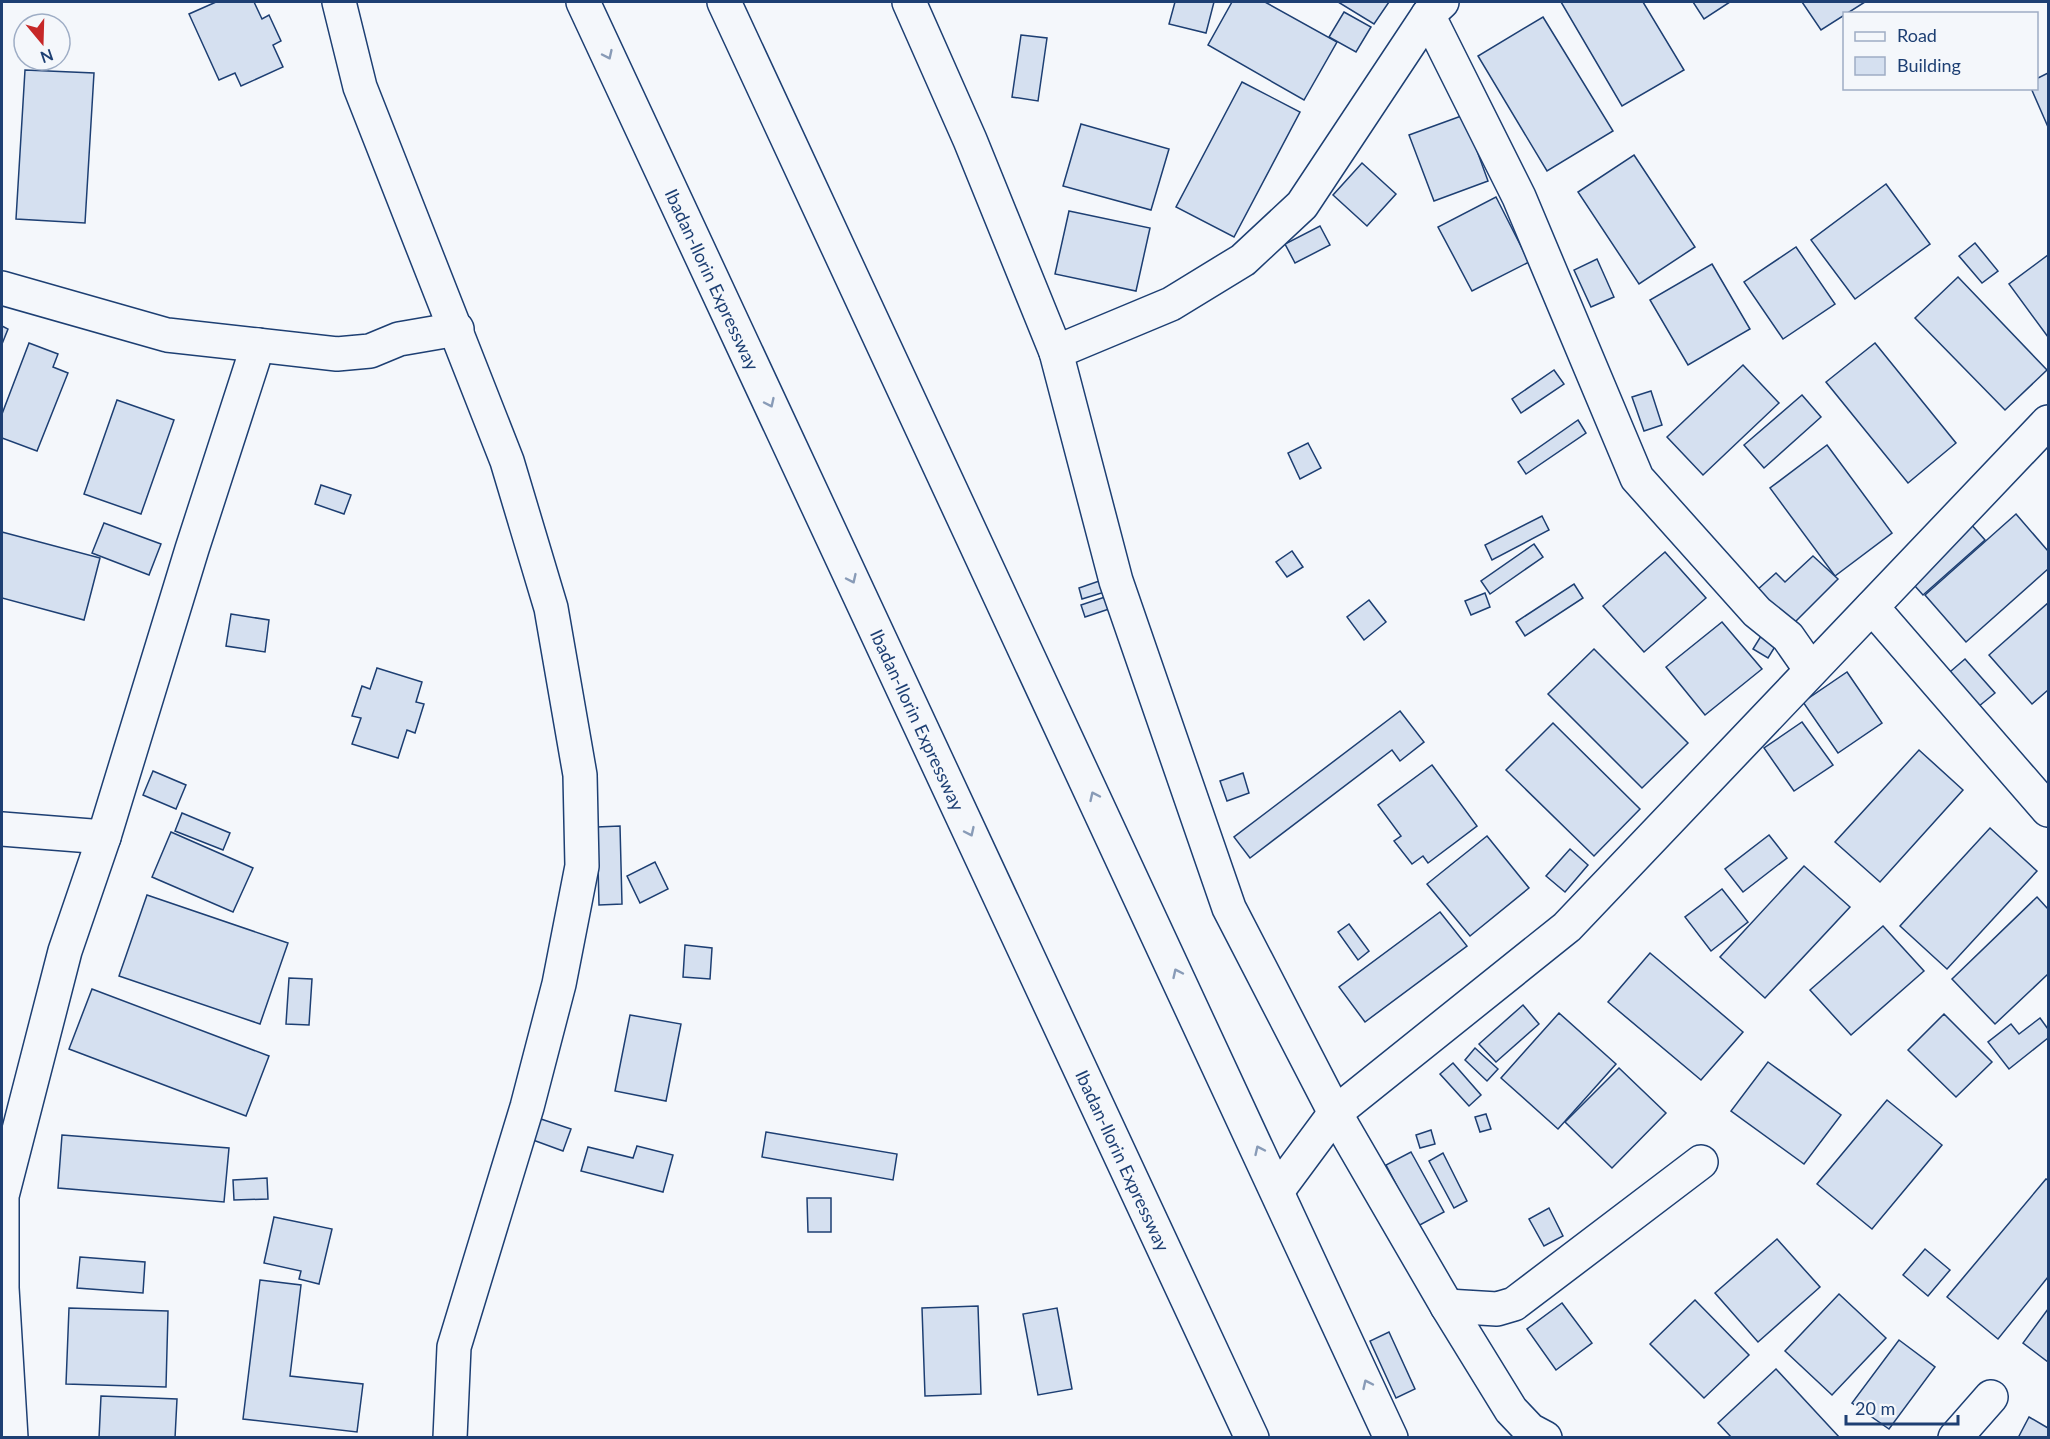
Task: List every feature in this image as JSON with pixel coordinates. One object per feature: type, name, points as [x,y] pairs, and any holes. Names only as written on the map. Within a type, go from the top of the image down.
[{"type":"main road","points":[[339,2],[360,87],[507,461],[551,608],[580,775],[582,866],[559,984],[530,1096],[454,1347],[450,1437]]},
{"type":"main road","name":"Ibadan-Ilorin Expressway","points":[[583,2],[1252,1437]]},
{"type":"main road","points":[[724,2],[1391,1437]]},
{"type":"main road","points":[[909,2],[970,140],[1056,352],[1116,581],[1229,908],[1335,1113],[1447,1306],[1511,1410],[1530,1430],[1545,1437]]},
{"type":"main road","points":[[1056,352],[1171,304],[1243,260],[1302,204],[1435,8]]},
{"type":"main road","points":[[1435,8],[1519,197],[1637,478],[1757,612],[1788,637],[1811,670]]},
{"type":"main road","points":[[2,288],[167,335],[338,354],[370,351],[399,339],[457,329]]},
{"type":"main road","points":[[11,1437],[2,1288],[2,1196],[65,951],[104,837],[192,549],[258,345]]},
{"type":"main road","points":[[1278,1190],[1335,1113],[1568,927],[2049,422]]},
{"type":"main road","points":[[1872,607],[2049,810]]},
{"type":"main road","points":[[2,829],[104,837]]},
{"type":"main road","points":[[1447,1306],[1497,1309],[1514,1304],[1701,1162]]},
{"type":"main road","points":[[1955,1437],[1992,1397]]},
{"type":"building","points":[[216,2],[254,2],[262,19],[269,15],[281,41],[273,45],[283,67],[241,86],[235,73],[219,80],[189,14]]},
{"type":"building","points":[[1175,2],[1214,2],[1206,33],[1169,24]]},
{"type":"building","points":[[1232,2],[1265,2],[1337,42],[1304,100],[1208,45]]},
{"type":"building","points":[[1338,2],[1389,2],[1374,24]]},
{"type":"building","points":[[1561,2],[1643,2],[1684,70],[1622,106]]},
{"type":"building","points":[[1693,2],[1730,2],[1704,19]]},
{"type":"building","points":[[1802,2],[1865,2],[1849,12],[1843,12],[1843,16],[1821,30]]},
{"type":"building","points":[[1344,12],[1371,27],[1356,52],[1329,37]]},
{"type":"building","points":[[1543,17],[1613,131],[1547,171],[1478,56]]},
{"type":"building","points":[[1021,35],[1047,38],[1038,101],[1012,97]]},
{"type":"building","points":[[25,72],[94,73],[85,223],[16,219]]},
{"type":"building","points":[[2048,73],[2048,127],[2032,90],[2038,90],[2038,78]]},
{"type":"building","points":[[1242,82],[1300,112],[1234,237],[1176,207]]},
{"type":"building","points":[[1464,115],[1488,181],[1434,201],[1409,135]]},
{"type":"building","points":[[1081,124],[1169,149],[1151,210],[1063,186]]},
{"type":"building","points":[[1634,155],[1695,247],[1639,284],[1578,192]]},
{"type":"building","points":[[1362,163],[1396,194],[1367,226],[1333,195]]},
{"type":"building","points":[[1886,184],[1930,244],[1855,299],[1811,240]]},
{"type":"building","points":[[1496,197],[1529,262],[1472,291],[1438,227]]},
{"type":"building","points":[[1069,211],[1150,228],[1136,291],[1055,274]]},
{"type":"building","points":[[1320,226],[1330,245],[1295,263],[1285,244]]},
{"type":"building","points":[[1975,243],[1998,271],[1982,283],[1959,256]]},
{"type":"building","points":[[1796,247],[1835,304],[1783,339],[1744,282]]},
{"type":"building","points":[[2048,255],[2048,337],[2009,284]]},
{"type":"building","points":[[1597,259],[1614,297],[1591,307],[1574,270]]},
{"type":"building","points":[[1712,264],[1750,329],[1688,365],[1650,300]]},
{"type":"building","points":[[1958,277],[2047,370],[2005,410],[1915,318]]},
{"type":"building","points":[[2,326],[8,329],[2,344]]},
{"type":"building","points":[[29,343],[58,354],[53,367],[68,373],[37,451],[2,438],[2,414]]},
{"type":"building","points":[[1875,343],[1956,443],[1908,483],[1826,382]]},
{"type":"building","points":[[1743,365],[1779,403],[1703,475],[1667,437]]},
{"type":"building","points":[[1554,370],[1564,384],[1521,413],[1512,399]]},
{"type":"building","points":[[1651,391],[1662,425],[1644,431],[1632,397]]},
{"type":"building","points":[[1802,395],[1821,417],[1764,468],[1744,445]]},
{"type":"building","points":[[117,400],[174,420],[141,514],[84,494]]},
{"type":"building","points":[[1578,420],[1586,433],[1526,474],[1518,462]]},
{"type":"building","points":[[1308,443],[1321,468],[1300,479],[1288,453]]},
{"type":"building","points":[[1827,445],[1892,533],[1835,576],[1770,488]]},
{"type":"building","points":[[321,485],[351,495],[344,514],[315,504]]},
{"type":"building","points":[[2016,514],[2048,551],[2048,569],[1966,642],[1925,595]]},
{"type":"building","points":[[1542,516],[1549,530],[1492,560],[1485,545]]},
{"type":"building","points":[[1969,522],[1985,540],[1923,595],[1906,576]]},
{"type":"building","points":[[104,523],[161,544],[149,575],[92,553]]},
{"type":"building","points":[[2,532],[100,558],[84,620],[2,598]]},
{"type":"building","points":[[1534,544],[1543,557],[1490,594],[1481,581]]},
{"type":"building","points":[[1292,551],[1303,567],[1287,577],[1276,562]]},
{"type":"building","points":[[1665,552],[1706,598],[1644,652],[1603,606]]},
{"type":"building","points":[[1813,556],[1838,579],[1793,624],[1756,591],[1776,573],[1785,582]]},
{"type":"building","points":[[1105,579],[1108,591],[1082,599],[1079,588]]},
{"type":"building","points":[[1574,584],[1583,598],[1525,636],[1516,622]]},
{"type":"building","points":[[1485,593],[1490,607],[1471,615],[1465,601]]},
{"type":"building","points":[[1108,596],[1112,608],[1085,617],[1081,605]]},
{"type":"building","points":[[1369,600],[1386,622],[1364,640],[1347,617]]},
{"type":"building","points":[[2048,603],[2048,690],[2032,704],[1989,655]]},
{"type":"building","points":[[231,614],[269,620],[265,652],[226,646]]},
{"type":"building","points":[[1722,622],[1762,669],[1705,715],[1666,667]]},
{"type":"building","points":[[1761,636],[1776,645],[1768,658],[1753,649]]},
{"type":"building","points":[[1594,649],[1688,743],[1642,788],[1548,694]]},
{"type":"building","points":[[1965,659],[1995,693],[1973,711],[1944,677]]},
{"type":"building","points":[[377,668],[422,682],[416,702],[424,704],[415,733],[407,730],[398,758],[352,744],[361,718],[352,716],[362,686],[370,689]]},
{"type":"building","points":[[1847,672],[1882,723],[1838,753],[1803,702]]},
{"type":"building","points":[[1400,711],[1424,742],[1400,761],[1392,750],[1250,858],[1234,837]]},
{"type":"building","points":[[1802,722],[1833,765],[1794,791],[1764,748]]},
{"type":"building","points":[[1553,723],[1640,809],[1594,856],[1506,770]]},
{"type":"building","points":[[1919,750],[1963,790],[1880,882],[1835,842]]},
{"type":"building","points":[[1432,765],[1477,826],[1428,863],[1423,856],[1412,864],[1394,841],[1401,836],[1378,805]]},
{"type":"building","points":[[153,771],[186,785],[176,809],[143,795]]},
{"type":"building","points":[[1243,773],[1249,793],[1227,801],[1220,781]]},
{"type":"building","points":[[182,813],[230,833],[223,850],[175,831]]},
{"type":"building","points":[[620,826],[622,904],[599,905],[597,827]]},
{"type":"building","points":[[1990,828],[2037,871],[1947,969],[1900,926]]},
{"type":"building","points":[[171,832],[253,868],[233,912],[152,877]]},
{"type":"building","points":[[1769,835],[1787,858],[1743,892],[1725,869]]},
{"type":"building","points":[[1487,836],[1529,888],[1470,936],[1427,884]]},
{"type":"building","points":[[1570,849],[1588,865],[1565,892],[1546,876]]},
{"type":"building","points":[[655,862],[668,889],[640,903],[627,876]]},
{"type":"building","points":[[1804,866],[1850,907],[1765,998],[1720,957]]},
{"type":"building","points":[[1722,889],[1748,922],[1711,951],[1685,917]]},
{"type":"building","points":[[147,895],[288,943],[260,1024],[119,976]]},
{"type":"building","points":[[2037,897],[2048,909],[2048,974],[1995,1024],[1952,979]]},
{"type":"building","points":[[1440,912],[1467,946],[1365,1022],[1339,987]]},
{"type":"building","points":[[1349,924],[1369,951],[1358,960],[1338,932]]},
{"type":"building","points":[[1883,926],[1924,971],[1851,1035],[1810,990]]},
{"type":"building","points":[[685,945],[712,948],[710,979],[683,977]]},
{"type":"building","points":[[1650,953],[1743,1032],[1701,1080],[1608,1002]]},
{"type":"building","points":[[289,978],[312,979],[309,1025],[286,1024]]},
{"type":"building","points":[[92,989],[269,1056],[246,1116],[69,1049]]},
{"type":"building","points":[[1523,1005],[1539,1024],[1496,1062],[1479,1044]]},
{"type":"building","points":[[1559,1013],[1616,1064],[1558,1129],[1501,1078]]},
{"type":"building","points":[[1944,1014],[1992,1062],[1956,1097],[1908,1050]]},
{"type":"building","points":[[630,1015],[681,1024],[666,1101],[615,1091]]},
{"type":"building","points":[[2040,1018],[2048,1029],[2048,1038],[2009,1069],[1988,1042],[2011,1024],[2019,1034]]},
{"type":"building","points":[[1475,1048],[1498,1069],[1487,1081],[1465,1060]]},
{"type":"building","points":[[1768,1062],[1841,1115],[1804,1164],[1731,1111]]},
{"type":"building","points":[[1453,1063],[1481,1095],[1469,1106],[1440,1074]]},
{"type":"building","points":[[1619,1068],[1666,1113],[1612,1168],[1565,1122]]},
{"type":"building","points":[[1887,1100],[1942,1145],[1872,1229],[1817,1184]]},
{"type":"building","points":[[1486,1114],[1491,1129],[1480,1132],[1475,1117]]},
{"type":"building","points":[[541,1119],[571,1129],[563,1151],[533,1140]]},
{"type":"building","points":[[1431,1130],[1435,1144],[1420,1148],[1416,1135]]},
{"type":"building","points":[[766,1132],[897,1154],[893,1180],[762,1157]]},
{"type":"building","points":[[62,1135],[229,1148],[224,1202],[58,1188]]},
{"type":"building","points":[[637,1146],[673,1155],[663,1192],[581,1171],[588,1147],[633,1158]]},
{"type":"building","points":[[1411,1152],[1444,1212],[1418,1226],[1386,1165]]},
{"type":"building","points":[[1443,1153],[1467,1201],[1454,1208],[1429,1161]]},
{"type":"building","points":[[267,1178],[268,1199],[234,1200],[233,1180]]},
{"type":"building","points":[[2046,1179],[2048,1180],[2048,1277],[1998,1339],[1947,1297]]},
{"type":"building","points":[[807,1198],[831,1198],[831,1232],[808,1232]]},
{"type":"building","points":[[1549,1208],[1563,1236],[1544,1246],[1529,1219]]},
{"type":"building","points":[[274,1217],[332,1229],[319,1284],[299,1279],[301,1271],[264,1263]]},
{"type":"building","points":[[1777,1239],[1820,1287],[1758,1342],[1715,1293]]},
{"type":"building","points":[[1925,1249],[1950,1270],[1928,1296],[1903,1275]]},
{"type":"building","points":[[80,1257],[145,1262],[143,1293],[77,1288]]},
{"type":"building","points":[[260,1280],[301,1285],[290,1376],[363,1384],[357,1432],[243,1419]]},
{"type":"building","points":[[1839,1294],[1886,1338],[1832,1395],[1785,1351]]},
{"type":"building","points":[[1695,1300],[1749,1355],[1704,1398],[1650,1344]]},
{"type":"building","points":[[1562,1303],[1592,1343],[1556,1370],[1527,1329]]},
{"type":"building","points":[[978,1306],[981,1394],[925,1396],[922,1308]]},
{"type":"building","points":[[69,1308],[168,1311],[166,1387],[66,1384]]},
{"type":"building","points":[[1057,1308],[1072,1389],[1038,1395],[1023,1314]]},
{"type":"building","points":[[2048,1309],[2048,1362],[2023,1343]]},
{"type":"building","points":[[1389,1332],[1415,1389],[1396,1398],[1370,1341]]},
{"type":"building","points":[[1899,1340],[1935,1367],[1889,1429],[1852,1403]]},
{"type":"building","points":[[1776,1369],[1840,1438],[1732,1438],[1718,1423]]},
{"type":"building","points":[[101,1396],[177,1399],[175,1438],[99,1438]]},
{"type":"building","points":[[2029,1417],[2048,1428],[2048,1438],[2018,1438]]}]
